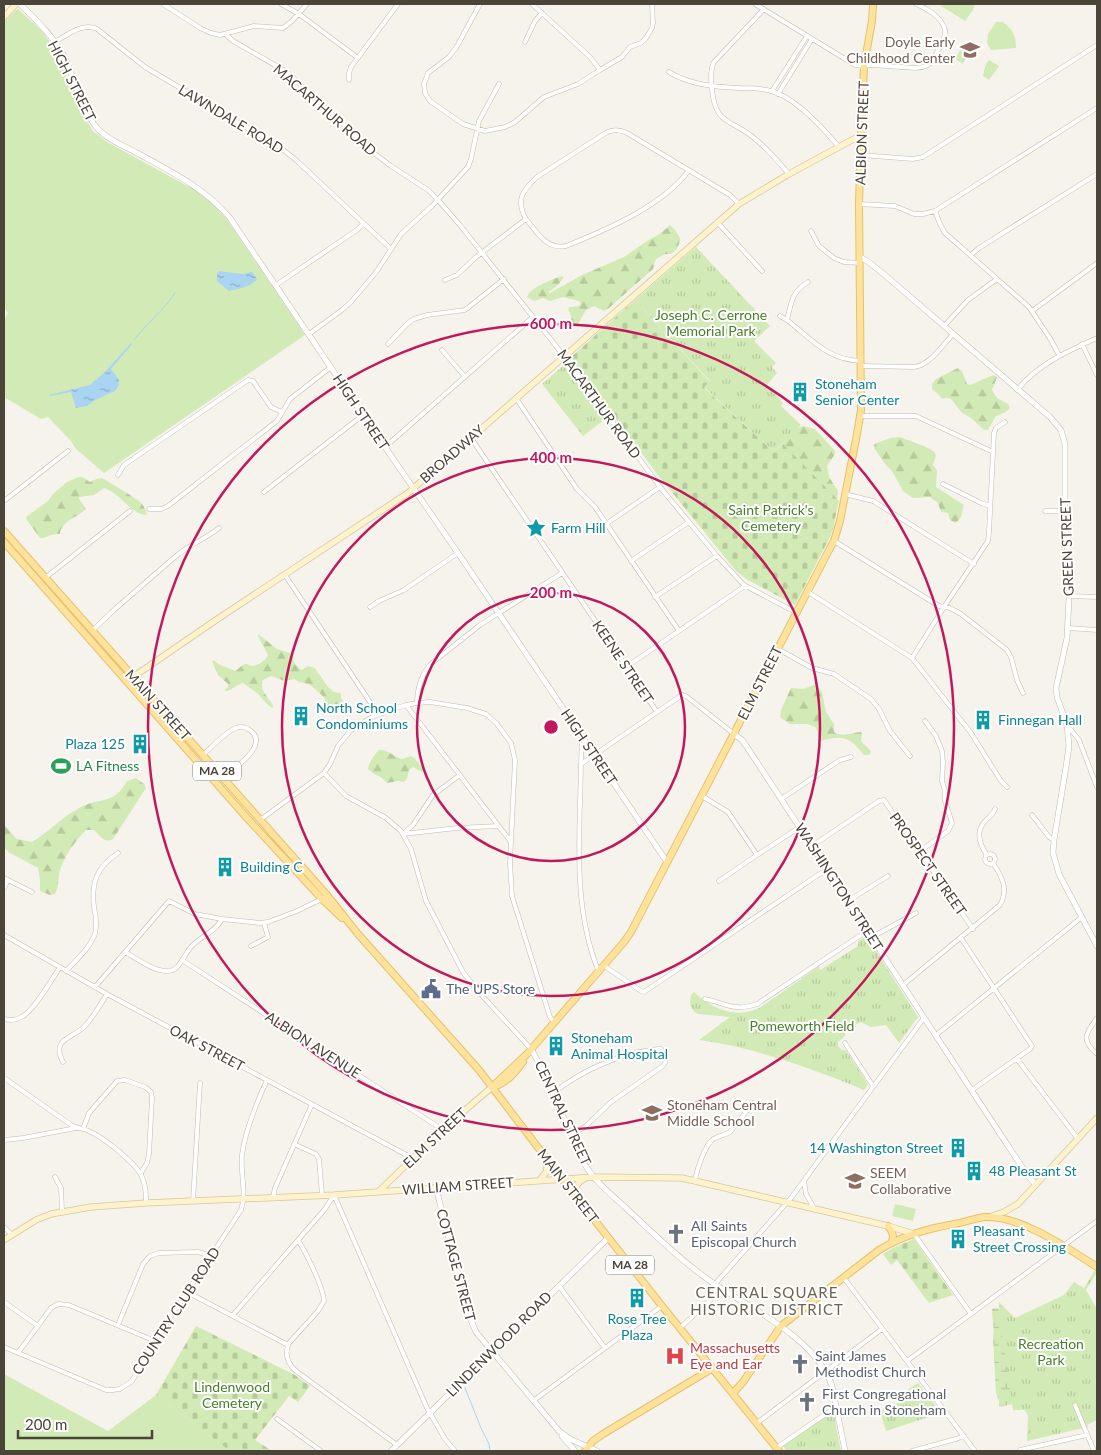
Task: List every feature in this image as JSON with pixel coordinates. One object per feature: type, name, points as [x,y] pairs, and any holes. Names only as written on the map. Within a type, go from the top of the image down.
[{"type":"main road","points":[[4,17],[18,4]]},
{"type":"main road","name":"ALBION STREET","points":[[860,260],[859,204],[864,66],[873,4]]},
{"type":"main road","name":"BROADWAY","points":[[133,677],[414,488],[739,204],[861,135]]},
{"type":"main road","name":"ELM STREET","points":[[379,1191],[412,1158],[492,1087],[529,1051],[627,938],[808,592],[834,540],[840,521],[860,416],[860,260]]},
{"type":"main road","name":"MAIN STREET","points":[[4,531],[248,805],[325,897],[469,1059],[608,1238],[778,1449]]},
{"type":"main road","name":"MAIN STREET","points":[[4,542],[237,807],[286,860],[325,897]]},
{"type":"main road","points":[[237,807],[242,803],[248,805]]},
{"type":"main road","points":[[286,860],[294,858]]},
{"type":"main road","points":[[1013,1222],[1011,1213],[1018,1204],[1097,1118]]},
{"type":"main road","points":[[540,1180],[547,1171],[545,1157]]},
{"type":"main road","name":"WILLIAM STREET","points":[[4,1240],[41,1218],[62,1211],[91,1207],[436,1188],[594,1176],[676,1177],[695,1180],[888,1226],[914,1234]]},
{"type":"main road","points":[[575,1196],[577,1184],[587,1177]]},
{"type":"main road","points":[[733,1393],[782,1326],[879,1250],[914,1234],[1004,1212],[1018,1204]]},
{"type":"main road","points":[[984,1217],[1013,1222],[1040,1233],[1097,1267]]},
{"type":"main road","points":[[888,1226],[893,1238],[891,1243]]},
{"type":"main road","points":[[586,1449],[603,1434],[713,1368]]},
{"type":"street","name":"HIGH STREET","points":[[18,4],[43,27],[55,42],[64,57],[96,127],[110,138],[197,188],[216,202],[230,218],[667,862]]},
{"type":"street","points":[[163,4],[200,28],[215,34],[225,34],[257,25],[283,28],[307,4]]},
{"type":"street","points":[[281,4],[299,14],[358,58]]},
{"type":"street","points":[[349,80],[351,68],[398,4]]},
{"type":"street","points":[[480,4],[456,48],[428,73],[424,86],[426,96],[430,101],[464,124],[489,131],[508,126],[544,97],[578,84],[624,56],[630,48],[641,43],[652,28],[652,4]]},
{"type":"street","points":[[532,4],[592,60],[600,70]]},
{"type":"street","points":[[755,4],[854,64],[919,68],[929,64],[944,40],[946,31],[935,16],[927,9],[916,4]]},
{"type":"street","points":[[764,9],[714,62],[711,70],[713,101],[718,113],[760,142],[789,174]]},
{"type":"street","points":[[525,42],[535,21],[542,13]]},
{"type":"street","name":"LAWNDALE ROAD","points":[[55,42],[85,27],[91,26],[97,29],[145,68],[282,148],[391,249]]},
{"type":"street","name":"MACARTHUR ROAD","points":[[225,34],[233,41],[287,72],[375,154],[428,190],[438,200],[504,279],[564,356],[660,487],[717,556],[745,586],[797,613]]},
{"type":"street","points":[[772,91],[807,36]]},
{"type":"street","points":[[778,94],[812,39]]},
{"type":"street","points":[[861,155],[912,158],[925,156],[1097,45]]},
{"type":"street","points":[[669,72],[688,81],[712,86],[772,91],[811,117],[839,147]]},
{"type":"street","points":[[309,334],[351,302],[377,271],[405,230],[438,200],[469,165],[479,120],[499,84]]},
{"type":"street","points":[[859,204],[893,206],[914,214],[935,211],[1097,108]]},
{"type":"street","points":[[689,170],[670,189],[640,212],[566,246],[547,244],[521,210],[523,193],[546,171],[604,134],[616,130],[625,132],[689,170],[730,195],[739,204]]},
{"type":"street","points":[[971,255],[979,248],[1097,174]]},
{"type":"street","points":[[935,211],[945,233],[1032,311],[1060,355]]},
{"type":"street","points":[[445,280],[457,275],[482,252],[526,219]]},
{"type":"street","points":[[717,222],[762,271]]},
{"type":"street","points":[[276,285],[363,224]]},
{"type":"street","points":[[811,230],[819,246],[834,258],[844,262],[860,260]]},
{"type":"street","name":"GREEN STREET","points":[[860,260],[875,267],[944,326],[1052,419],[1062,433],[1065,458],[1064,511],[1070,572],[1070,596],[1064,655],[1056,686],[1057,697],[1067,726],[1069,739],[1054,840],[1054,853],[1056,866],[1097,946]]},
{"type":"street","points":[[1032,311],[1097,263]]},
{"type":"street","points":[[944,326],[968,300],[997,278]]},
{"type":"street","points":[[388,344],[414,319],[470,308],[504,279]]},
{"type":"street","points":[[787,320],[795,293],[808,282]]},
{"type":"street","points":[[780,316],[827,352],[861,363],[921,366],[953,334]]},
{"type":"street","points":[[385,447],[533,317]]},
{"type":"street","points":[[1017,390],[1037,371],[1060,355],[1097,338]]},
{"type":"street","points":[[1082,344],[1097,376]]},
{"type":"street","points":[[442,350],[465,377]]},
{"type":"street","points":[[149,509],[161,509],[168,506],[276,422],[290,399],[331,367]]},
{"type":"street","points":[[118,475],[124,465],[248,380],[252,381],[271,407],[282,412]]},
{"type":"street","points":[[516,398],[577,489],[592,504],[679,631]]},
{"type":"street","points":[[264,492],[362,415]]},
{"type":"street","points":[[860,416],[916,416],[993,452]]},
{"type":"street","points":[[912,658],[989,538],[994,430],[1005,422]]},
{"type":"street","name":"KEENE STREET","points":[[471,438],[657,712]]},
{"type":"street","points":[[4,501],[68,451]]},
{"type":"street","points":[[943,484],[990,506]]},
{"type":"street","points":[[606,524],[660,487]]},
{"type":"street","points":[[845,494],[867,498],[875,502],[974,564]]},
{"type":"street","points":[[45,578],[130,511]]},
{"type":"street","points":[[1045,511],[1064,511]]},
{"type":"street","points":[[632,561],[689,522]]},
{"type":"street","points":[[92,631],[114,609],[176,556],[186,548],[205,539],[219,528]]},
{"type":"street","points":[[834,540],[938,606],[951,608],[1007,650],[1011,657],[1016,680],[1023,693]]},
{"type":"street","points":[[370,607],[404,590],[458,553]]},
{"type":"street","points":[[656,597],[717,556]]},
{"type":"street","points":[[417,703],[423,676],[429,666],[478,627],[562,573]]},
{"type":"street","points":[[284,574],[378,714]]},
{"type":"street","points":[[626,667],[745,586]]},
{"type":"street","points":[[808,592],[912,658],[971,733],[1006,786]]},
{"type":"street","points":[[1070,596],[1097,597]]},
{"type":"street","points":[[1068,628],[1097,630]]},
{"type":"street","points":[[778,649],[814,669],[834,674],[873,702],[880,709],[890,732],[910,756]]},
{"type":"street","name":"WASHINGTON STREET","points":[[581,764],[683,695],[744,742],[1028,1176],[1036,1185]]},
{"type":"street","points":[[260,820],[324,773],[345,736],[378,714],[417,703],[442,703],[476,710],[488,716],[504,731],[512,746],[515,760],[510,869],[513,901],[550,1017],[554,1022]]},
{"type":"street","points":[[406,705],[511,842]]},
{"type":"street","points":[[920,851],[947,832],[952,823],[942,781],[942,751],[936,736],[925,721]]},
{"type":"street","points":[[1067,726],[1080,740],[1097,787]]},
{"type":"street","points":[[202,755],[236,728],[244,727],[252,732],[256,741],[255,748],[223,778]]},
{"type":"street","points":[[582,736],[580,890],[585,918],[601,967],[641,991],[644,992],[827,869]]},
{"type":"street","points":[[781,799],[840,760],[851,757]]},
{"type":"street","name":"CENTRAL STREET","points":[[324,773],[346,796],[386,818],[396,825],[403,834],[411,849],[426,901],[461,969],[538,1061],[584,1164],[594,1176],[612,1196],[693,1268],[722,1289],[782,1326],[811,1353],[826,1372],[832,1386],[845,1451]]},
{"type":"street","points":[[403,834],[412,827],[433,795],[460,775]]},
{"type":"street","points":[[702,796],[728,812],[758,855]]},
{"type":"street","name":"PROSPECT STREET","points":[[812,846],[883,800],[973,929]]},
{"type":"street","points":[[993,864],[986,862],[985,858],[987,855],[980,842],[979,834],[982,824],[993,814],[995,809]]},
{"type":"street","points":[[1032,815],[1049,837],[1054,840]]},
{"type":"street","points":[[403,834],[499,826]]},
{"type":"street","points":[[719,881],[800,827]]},
{"type":"street","points":[[66,971],[88,947],[93,938],[96,925],[94,884],[102,866],[118,853]]},
{"type":"street","points":[[903,985],[973,929],[997,908],[1004,898],[1004,883],[993,864],[994,856],[991,854],[987,855]]},
{"type":"street","points":[[848,901],[888,876]]},
{"type":"street","points":[[4,888],[6,879],[32,892]]},
{"type":"street","points":[[95,987],[169,901],[192,913],[222,919],[264,923],[305,908],[325,897]]},
{"type":"street","points":[[872,938],[916,912]]},
{"type":"street","points":[[936,1035],[1082,917]]},
{"type":"street","points":[[125,952],[164,972],[174,969],[192,946],[216,928],[222,919]]},
{"type":"street","points":[[251,946],[268,937],[264,923]]},
{"type":"street","points":[[705,999],[730,1007],[745,1007],[756,1004],[867,931]]},
{"type":"street","name":"OAK STREET","points":[[4,935],[107,994],[412,1158]]},
{"type":"street","points":[[961,938],[1032,1045],[972,1090]]},
{"type":"street","name":"ALBION AVENUE","points":[[182,960],[443,1130]]},
{"type":"street","points":[[4,1019],[14,1020],[26,1014],[60,967]]},
{"type":"street","points":[[63,1062],[59,1052],[61,1043],[84,1026],[107,994]]},
{"type":"street","points":[[715,1284],[804,1181],[924,1018]]},
{"type":"street","points":[[1097,1018],[1088,1031],[1086,1038],[1089,1047],[1097,1054]]},
{"type":"street","points":[[845,1043],[874,1086]]},
{"type":"street","points":[[553,1093],[594,1068],[622,1056],[658,1049],[661,1049],[666,1055],[663,1066],[610,1102],[591,1122],[571,1135]]},
{"type":"street","points":[[1017,1058],[1078,1139]]},
{"type":"street","points":[[4,1078],[76,1128]]},
{"type":"street","points":[[83,1129],[89,1113],[115,1082],[125,1080],[147,1088],[151,1092],[152,1098],[149,1154],[147,1163],[140,1173]]},
{"type":"street","points":[[243,1198],[243,1149],[256,1106],[267,1080]]},
{"type":"street","points":[[193,1201],[200,1083]]},
{"type":"street","points":[[695,1180],[710,1142],[715,1138],[728,1134],[753,1103]]},
{"type":"street","points":[[273,1197],[275,1188],[312,1104]]},
{"type":"street","points":[[4,1140],[76,1128],[83,1129],[102,1139],[131,1162],[140,1173],[145,1186],[146,1203]]},
{"type":"street","points":[[294,1144],[316,1154],[319,1158],[322,1195]]},
{"type":"street","points":[[55,1176],[61,1190],[62,1211]]},
{"type":"street","points":[[804,1181],[805,1192],[814,1208]]},
{"type":"street","name":"COTTAGE STREET","points":[[436,1188],[470,1320],[476,1332],[575,1451]]},
{"type":"street","points":[[233,1315],[324,1209],[334,1194]]},
{"type":"street","points":[[334,1194],[430,1413],[455,1451]]},
{"type":"street","name":"COUNTRY CLUB ROAD","points":[[4,1347],[102,1388],[113,1390],[124,1388],[132,1380],[155,1341],[240,1212],[243,1198]]},
{"type":"street","points":[[907,1361],[1097,1221]]},
{"type":"street","points":[[4,1226],[12,1235]]},
{"type":"street","points":[[914,1234],[971,1314]]},
{"type":"street","name":"LINDENWOOD ROAD","points":[[391,1451],[608,1238]]},
{"type":"street","points":[[298,1240],[305,1251],[324,1300],[288,1345],[286,1351],[291,1367],[397,1445]]},
{"type":"street","points":[[118,1325],[144,1264],[150,1256],[197,1252],[211,1256]]},
{"type":"street","points":[[844,1278],[975,1451]]},
{"type":"street","points":[[559,1286],[605,1348]]},
{"type":"street","points":[[680,1328],[722,1289]]},
{"type":"street","points":[[187,1292],[288,1345]]},
{"type":"street","points":[[4,1302],[38,1326]]},
{"type":"street","points":[[18,1353],[51,1308],[61,1304],[69,1305],[155,1341]]},
{"type":"street","points":[[533,1401],[662,1306]]},
{"type":"street","points":[[757,1423],[882,1329]]},
{"type":"street","points":[[1075,1405],[1094,1451]]},
{"type":"street","points":[[778,1449],[830,1411],[837,1408]]},
{"type":"street","points":[[277,1419],[321,1451]]},
{"type":"street","name":"COTTAGE STREET","points":[[559,1432],[586,1449],[597,1451]]},
{"type":"street","points":[[1020,1450],[1087,1434]]},
{"type":"street","points":[[912,1451],[963,1436]]},
{"type":"green space","points":[[940,4],[975,4],[965,21]]},
{"type":"green space","points":[[18,9],[42,31],[56,51],[85,118],[93,131],[107,142],[193,189],[213,204],[228,221],[305,335],[104,473],[75,448],[71,441],[48,417],[41,419],[4,397],[4,321],[8,313],[4,308],[4,22]]},
{"type":"green space","points":[[996,22],[1003,22],[1012,30],[1015,36],[1016,48],[991,50],[987,43],[988,34]]},
{"type":"green space","points":[[961,49],[969,53],[963,64],[955,59]]},
{"type":"green space","points":[[989,60],[999,66],[989,80],[983,76]]},
{"type":"green space","points":[[670,225],[680,238],[676,250],[671,254],[665,254],[656,259],[653,269],[609,308],[604,311],[594,306],[586,310],[578,324],[573,327],[569,325],[572,317],[568,309],[579,306],[581,304],[579,301],[563,297],[550,301],[543,298],[534,301],[527,297],[537,287],[561,276],[564,277],[550,293],[582,275],[624,257]]},
{"type":"green space","name":"Joseph C. Cerrone Memorial Park","points":[[696,247],[770,326],[754,341],[776,363],[772,367],[777,373],[767,385],[783,403],[781,406],[801,425],[774,452],[704,387],[710,381],[635,300]]},
{"type":"green space","name":"Saint Patrick's Cemetery","points":[[635,300],[710,382],[704,388],[774,452],[783,444],[839,501],[831,535],[795,605],[746,579],[736,571],[658,475],[570,358]]},
{"type":"green space","points":[[564,365],[604,420],[583,436],[542,384]]},
{"type":"green space","points":[[958,368],[962,371],[967,384],[970,385],[993,375],[997,377],[992,390],[997,398],[1008,404],[1010,408],[996,416],[988,430],[984,430],[971,418],[962,413],[951,399],[942,399],[932,389],[932,384],[936,379]]},
{"type":"green space","points":[[803,426],[815,429],[835,451],[827,466],[829,477],[838,491],[832,531],[774,453],[791,434]]},
{"type":"green space","points":[[900,437],[935,453],[936,458],[933,465],[937,470],[936,487],[964,505],[961,517],[956,523],[950,520],[948,513],[941,512],[938,503],[930,497],[913,498],[903,491],[892,471],[874,448],[876,443]]},
{"type":"green space","points":[[82,477],[90,482],[102,478],[140,502],[147,514],[145,515],[134,510],[110,490],[104,488],[94,495],[79,497],[86,509],[67,522],[60,534],[40,538],[26,517],[48,501],[67,482]]},
{"type":"green space","points":[[258,634],[277,649],[290,653],[295,664],[300,669],[302,670],[308,666],[315,668],[328,687],[334,692],[341,693],[341,698],[346,705],[338,704],[330,711],[325,712],[322,706],[325,700],[324,697],[309,684],[294,679],[285,681],[271,676],[263,680],[262,687],[273,708],[243,683],[225,691],[228,684],[218,675],[212,661],[235,671],[245,664],[254,666],[261,663],[268,655]]},
{"type":"green space","points":[[814,685],[822,692],[826,712],[834,724],[834,732],[844,735],[861,732],[861,741],[870,750],[869,755],[864,755],[854,744],[845,739],[834,738],[820,741],[815,727],[807,724],[790,724],[780,717],[781,710],[791,688],[803,689]]},
{"type":"green space","points":[[379,750],[402,759],[411,756],[424,769],[422,772],[413,767],[409,770],[407,779],[404,782],[387,783],[368,769],[369,764]]},
{"type":"green space","points":[[136,778],[146,788],[113,839],[105,840],[94,830],[86,830],[74,844],[65,859],[60,870],[55,894],[50,895],[40,891],[38,868],[4,848],[4,825],[17,839],[32,842],[74,811],[88,804],[112,797],[122,789],[127,781]]},
{"type":"green space","name":"Pomeworth Field","points":[[865,937],[869,940],[918,1017],[899,1043],[886,1025],[871,1027],[861,1022],[845,1030],[845,1036],[838,1042],[838,1046],[842,1050],[846,1050],[866,1081],[868,1085],[864,1090],[816,1071],[767,1055],[699,1040],[730,1017],[698,1014],[690,1004],[691,995],[694,992],[722,1010],[738,1013],[754,1010],[819,966],[820,970],[858,946],[858,941]]},
{"type":"green space","points":[[895,1204],[916,1209],[913,1221],[892,1216]]},
{"type":"green space","points":[[914,1239],[953,1295],[929,1303],[897,1260],[891,1265],[883,1254]]},
{"type":"green space","name":"Recreation Park","points":[[1095,1270],[1097,1272],[1086,1290],[1097,1309],[1097,1420],[1087,1425],[1088,1427],[1027,1441],[1028,1416],[1025,1410],[1013,1410],[999,1302],[1015,1318],[1064,1295],[1074,1282],[1084,1288]]},
{"type":"green space","points":[[998,1308],[1003,1314],[1021,1402],[999,1407],[996,1393],[992,1309]]},
{"type":"green space","name":"Lindenwood Cemetery","points":[[196,1326],[295,1375],[310,1386],[298,1402],[289,1396],[255,1440],[272,1451],[230,1451],[156,1395]]},
{"type":"green space","points":[[4,1374],[108,1431],[156,1395],[230,1451],[4,1451]]},
{"type":"green space","points":[[918,1383],[941,1413],[886,1431],[880,1411],[898,1403],[898,1396]]},
{"type":"green space","points":[[831,1412],[834,1416],[841,1451],[787,1451],[782,1445]]},
{"type":"water","points":[[219,271],[242,274],[252,272],[257,279],[248,286],[229,291],[217,281]]},
{"type":"water","points":[[131,343],[111,369],[119,380],[119,385],[115,391],[95,400],[87,406],[76,408],[71,392],[49,395],[90,385],[105,372]]},
{"type":"waterway","points":[[134,340],[175,293]]},
{"type":"waterway","points":[[465,1388],[489,1444],[490,1451]]},
{"type":"place","name":"Doyle Early Childhood Center","points":[[970,50]]},
{"type":"place","name":"Stoneham Senior Center","points":[[800,392]]},
{"type":"place","name":"Farm Hill","points":[[536,528]]},
{"type":"place","name":"North School Condominiums","points":[[301,716]]},
{"type":"place","name":"Finnegan Hall","points":[[983,720]]},
{"type":"place","name":"Plaza 125","points":[[140,744]]},
{"type":"place","name":"LA Fitness","points":[[61,766]]},
{"type":"place","name":"Building C","points":[[225,867]]},
{"type":"place","name":"The UPS Store","points":[[431,989]]},
{"type":"place","name":"Stoneham Animal Hospital","points":[[556,1046]]},
{"type":"place","name":"Stoneham Central Middle School","points":[[652,1113]]},
{"type":"place","name":"14 Washington Street","points":[[958,1148]]},
{"type":"place","name":"48 Pleasant St","points":[[974,1171]]},
{"type":"place","name":"SEEM Collaborative","points":[[855,1181]]},
{"type":"place","name":"All Saints Episcopal Church","points":[[676,1234]]},
{"type":"place","name":"Pleasant Street Crossing","points":[[958,1239]]},
{"type":"place","name":"Rose Tree Plaza","points":[[637,1298]]},
{"type":"place","name":"Massachusetts Eye and Ear","points":[[675,1356]]},
{"type":"place","name":"Saint James Methodist Church","points":[[800,1364]]},
{"type":"place","name":"First Congregational Church in Stoneham","points":[[807,1402]]},
{"type":"district","name":"CENTRAL SQUARE HISTORIC DISTRICT","points":[[767,1302]]}]
